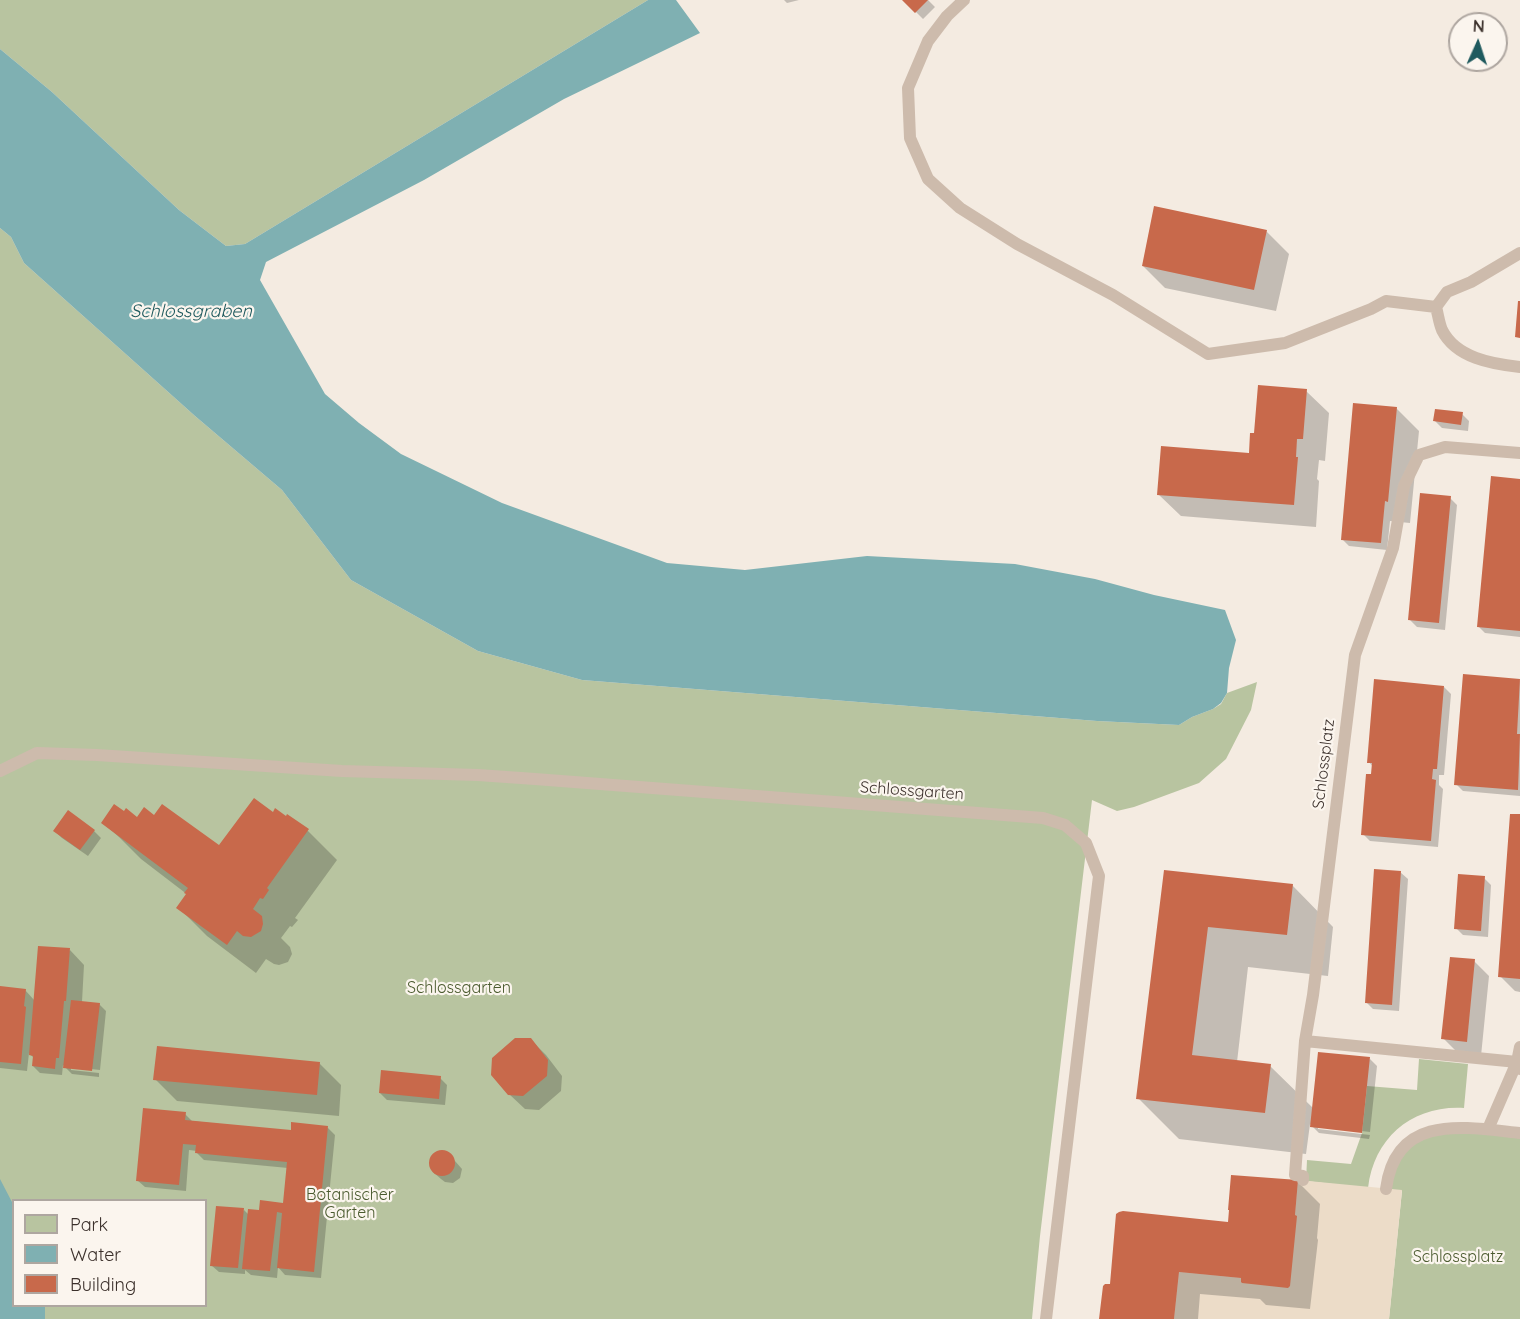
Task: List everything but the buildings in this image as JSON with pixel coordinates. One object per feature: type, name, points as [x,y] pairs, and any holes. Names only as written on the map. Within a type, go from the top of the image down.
[{"type":"lane","points":[[964,0],[947,16],[928,41],[908,88],[910,138],[928,179],[960,208],[1017,244],[1113,295],[1208,354],[1285,343],[1386,301],[1436,307]]},
{"type":"lane","points":[[1436,307],[1447,292],[1471,282],[1520,253]]},
{"type":"lane","points":[[1436,307],[1442,330],[1452,344],[1474,358],[1520,367]]},
{"type":"lane","name":"Schlossplatz","points":[[1303,1180],[1303,1176],[1295,1175],[1305,1041],[1355,655],[1393,548],[1404,486],[1419,455],[1445,447],[1520,453]]},
{"type":"lane","name":"Schlossgarten","points":[[0,771],[37,753],[97,755],[342,771],[535,779],[1043,818],[1065,825],[1086,843],[1099,876],[1046,1319]]},
{"type":"lane","points":[[1305,1041],[1519,1065]]},
{"type":"lane","points":[[1488,1129],[1519,1065],[1520,1047]]},
{"type":"lane","points":[[1386,1189],[1393,1161],[1403,1147],[1415,1137],[1431,1130],[1447,1127],[1520,1133]]},
{"type":"green space","points":[[0,0],[648,0],[245,244],[226,246],[179,210],[52,92],[0,49]]},
{"type":"green space","name":"Schlossgarten","points":[[0,228],[11,237],[24,263],[195,416],[282,490],[351,580],[478,651],[582,680],[1097,721],[1179,725],[1221,704],[1227,693],[1257,682],[1251,710],[1226,759],[1199,783],[1117,811],[1092,800],[1032,1319],[0,1319]]},
{"type":"green space","points":[[1419,1059],[1468,1064],[1464,1108],[1445,1108],[1428,1112],[1399,1128],[1378,1154],[1368,1188],[1306,1181],[1307,1160],[1351,1164],[1362,1133],[1367,1086],[1417,1090]]},
{"type":"green space","name":"Schlossplatz","points":[[1431,1130],[1520,1133],[1520,1319],[1389,1319],[1402,1191],[1386,1189],[1393,1161]]},
{"type":"shaded area","name":"Schlossplatz","points":[[1298,1180],[1402,1190],[1389,1319],[1174,1319],[1179,1272],[1241,1278],[1243,1283],[1295,1215]]},
{"type":"water","name":"Schlossgraben","points":[[648,0],[676,0],[700,33],[564,99],[424,180],[266,262],[260,280],[325,394],[401,454],[502,503],[667,563],[745,570],[867,556],[1015,564],[1095,579],[1154,595],[1225,610],[1236,640],[1229,668],[1227,693],[1221,703],[1179,725],[1097,721],[582,680],[478,651],[351,580],[282,490],[195,416],[24,263],[11,237],[0,228],[0,49],[52,92],[179,210],[226,246],[245,244]]},
{"type":"water","points":[[0,1179],[12,1202],[12,1307],[45,1307],[45,1319],[0,1319]]},
{"type":"park label","name":"Botanischer Garten","points":[[350,1204]]}]
